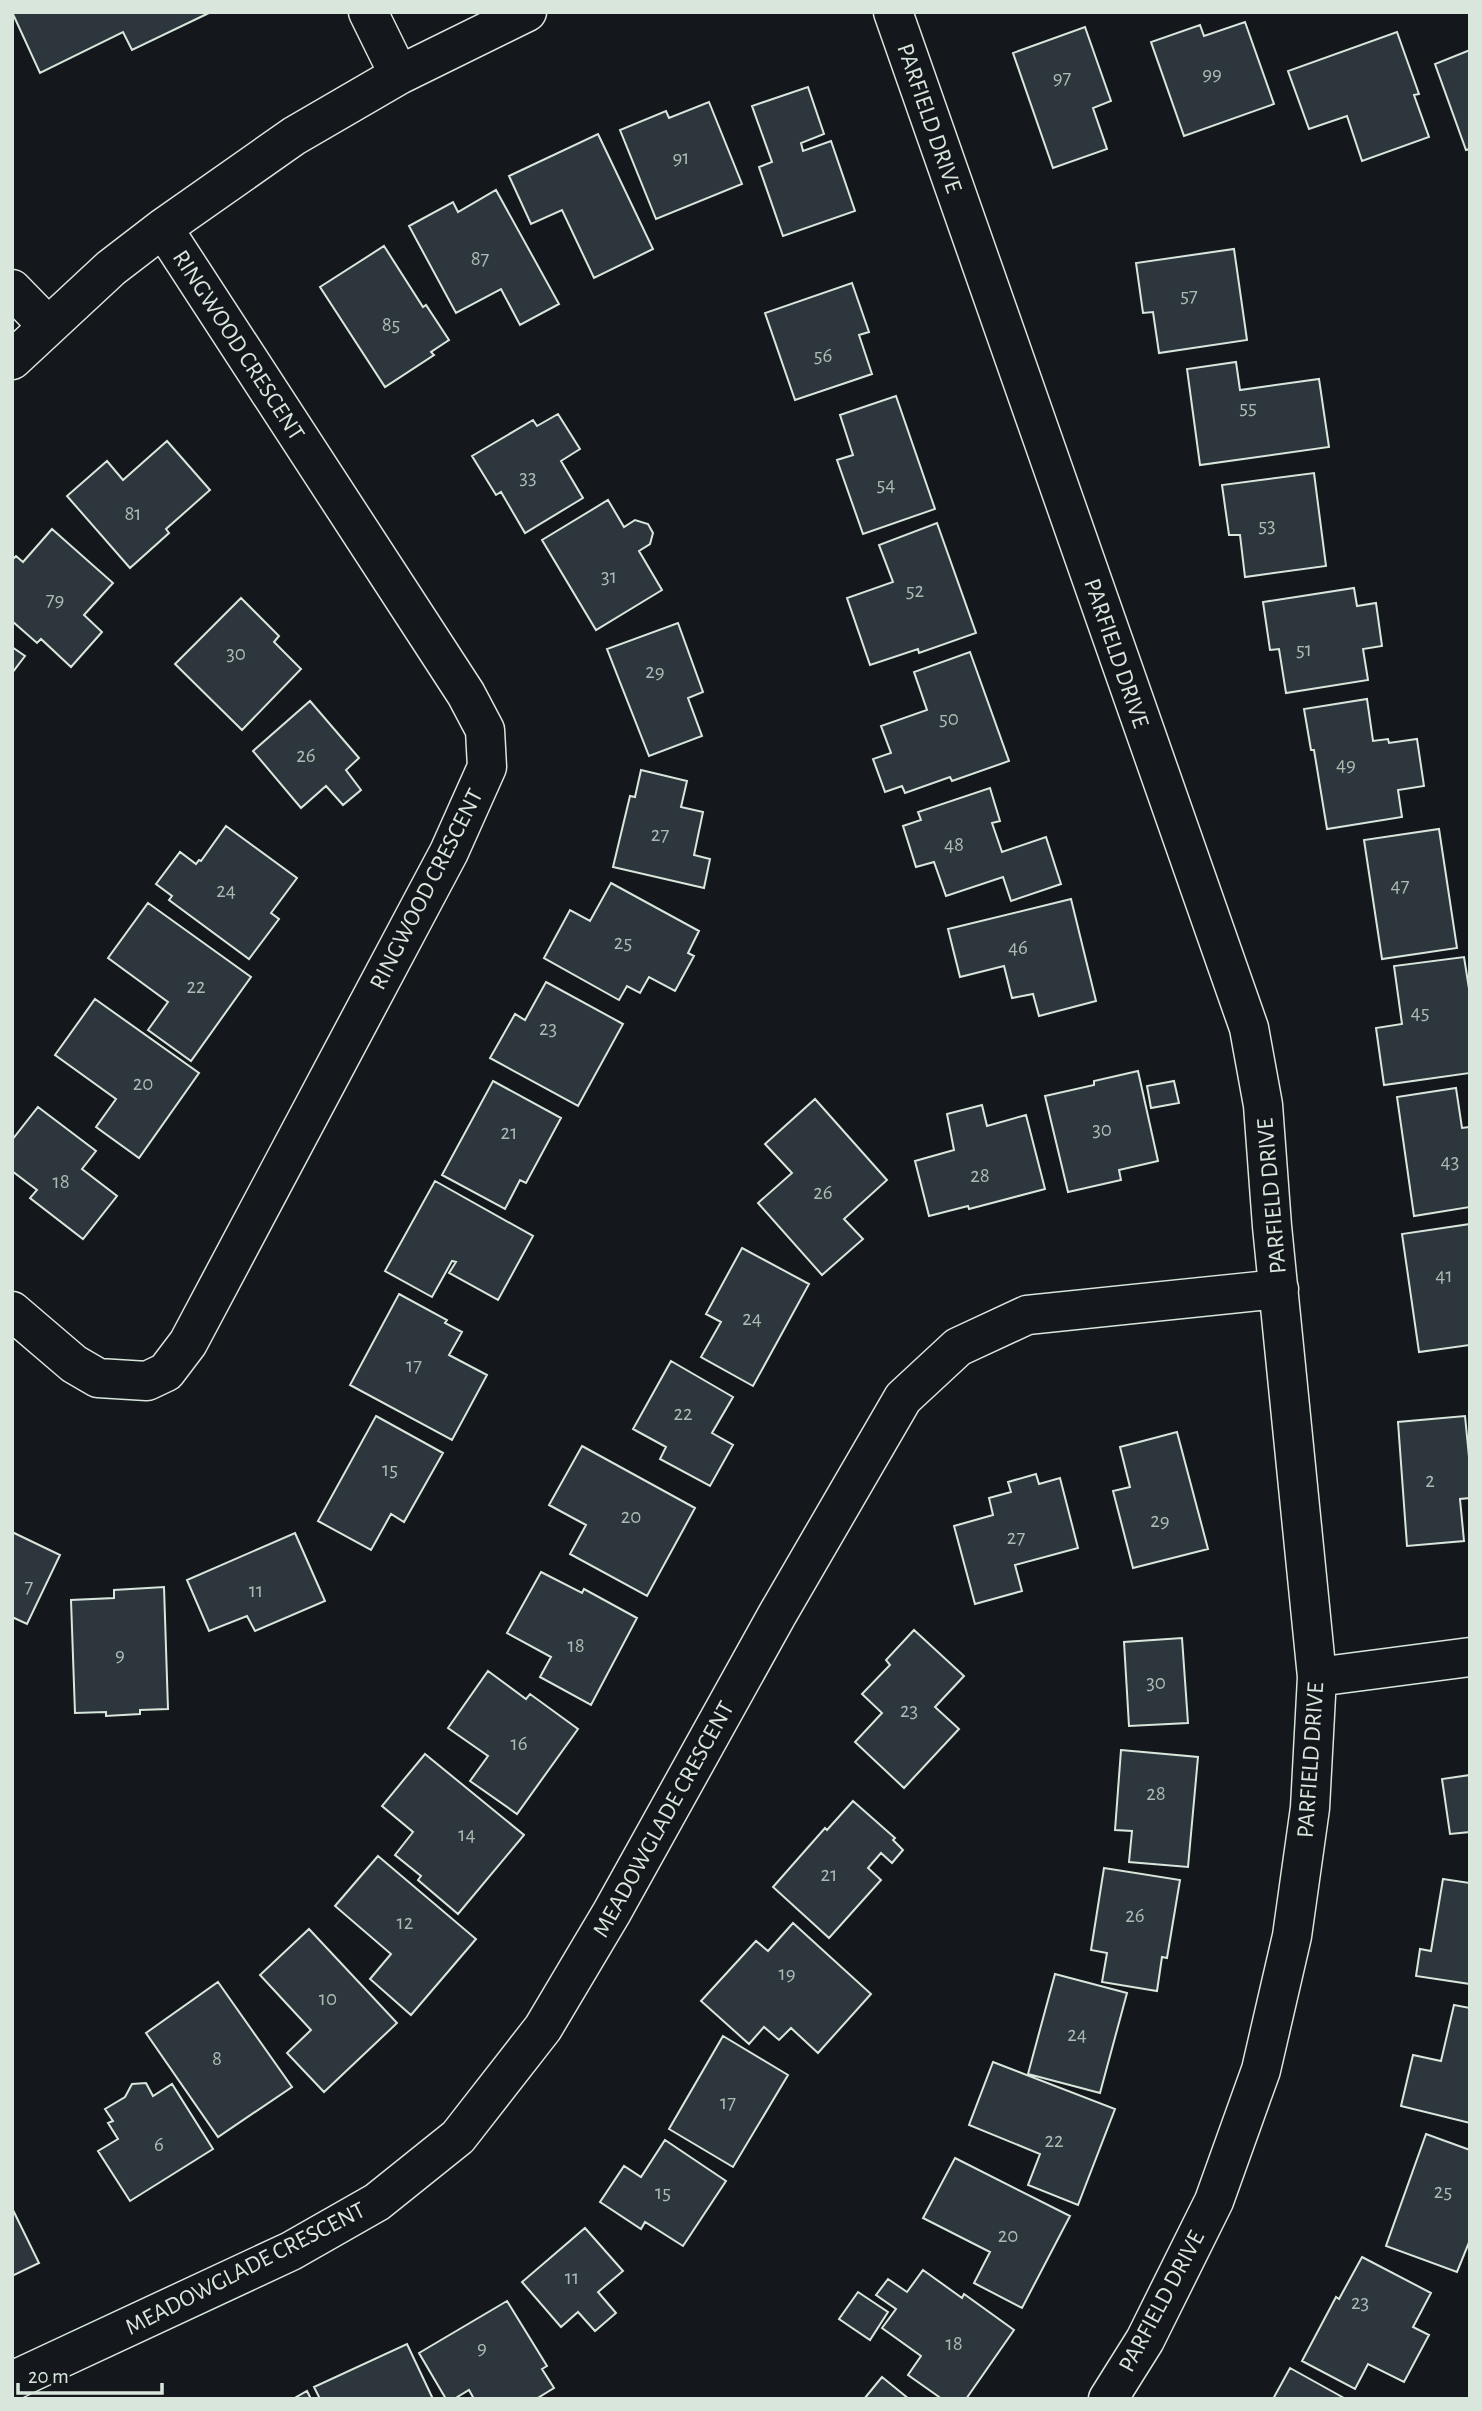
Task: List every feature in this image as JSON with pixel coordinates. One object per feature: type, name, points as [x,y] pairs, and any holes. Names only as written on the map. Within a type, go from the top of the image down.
[{"type":"street","points":[[368,12],[399,75]]},
{"type":"street","points":[[12,360],[111,268],[294,136],[399,75],[527,12]]},
{"type":"street","name":"PARFIELD DRIVE","points":[[893,12],[1248,1028],[1263,1105],[1317,1677],[1310,1808],[1292,1936],[1261,2070],[1214,2201],[1145,2340],[1108,2399]]},
{"type":"street","name":"RINGWOOD CRESCENT","points":[[12,1311],[74,1364],[98,1378],[147,1381],[166,1372],[188,1343],[436,876],[486,767],[485,730],[466,694],[163,228]]},
{"type":"street","points":[[12,289],[48,326]]},
{"type":"street","name":"MEADOWGLADE CRESCENT","points":[[12,2381],[302,2245],[377,2202],[458,2137],[543,2028],[903,1398],[958,1347],[1027,1315],[1279,1289]]},
{"type":"street","points":[[1317,1677],[1470,1657]]},
{"type":"building","points":[[12,12],[211,12],[132,50],[123,32],[40,73]]},
{"type":"building","points":[[1245,22],[1274,104],[1184,136],[1151,42],[1200,25],[1204,36]]},
{"type":"building","points":[[1085,27],[1111,101],[1093,108],[1107,149],[1053,168],[1013,53]]},
{"type":"building","points":[[1397,32],[1419,94],[1414,95],[1429,137],[1362,161],[1347,116],[1309,129],[1288,71]]},
{"type":"building","points":[[1470,50],[1470,149],[1466,150],[1435,64]]},
{"type":"building","points":[[808,87],[824,134],[801,143],[803,151],[831,141],[855,211],[783,236],[759,167],[772,162],[752,106]]},
{"type":"building","points":[[709,102],[742,184],[656,219],[620,130],[666,111],[669,118]]},
{"type":"building","points":[[598,134],[653,249],[594,278],[562,210],[531,224],[509,176]]},
{"type":"building","points":[[496,190],[559,304],[520,325],[501,289],[456,313],[409,226],[453,202],[458,212]]},
{"type":"building","points":[[384,246],[423,307],[426,305],[449,340],[431,352],[434,355],[385,387],[320,287]]},
{"type":"building","points":[[1234,249],[1247,340],[1159,353],[1153,312],[1143,313],[1136,263]]},
{"type":"building","points":[[852,283],[869,332],[859,335],[872,374],[795,400],[765,313]]},
{"type":"building","points":[[1236,362],[1240,390],[1319,379],[1329,447],[1200,465],[1187,369]]},
{"type":"building","points":[[896,396],[935,509],[863,534],[837,460],[853,455],[840,415]]},
{"type":"building","points":[[558,414],[580,449],[561,461],[583,498],[525,533],[501,492],[496,495],[472,456],[533,420],[537,426]]},
{"type":"building","points":[[167,441],[210,490],[166,529],[169,533],[130,568],[67,496],[107,461],[123,480]]},
{"type":"building","points":[[1314,473],[1326,566],[1245,577],[1240,535],[1229,535],[1222,485]]},
{"type":"building","points":[[608,500],[624,527],[635,520],[648,524],[653,533],[650,544],[639,551],[662,590],[596,630],[542,540]]},
{"type":"building","points":[[937,523],[976,633],[919,653],[918,649],[870,665],[847,598],[893,582],[879,545]]},
{"type":"building","points":[[52,529],[113,583],[84,615],[102,632],[71,667],[41,639],[37,643],[12,621],[12,560],[16,556],[23,562]]},
{"type":"building","points":[[1354,588],[1357,606],[1376,603],[1382,646],[1363,649],[1368,680],[1286,693],[1279,649],[1270,650],[1263,602]]},
{"type":"building","points":[[241,598],[279,636],[274,642],[301,669],[242,730],[175,664]]},
{"type":"building","points":[[678,623],[703,692],[688,698],[702,736],[649,756],[607,649]]},
{"type":"building","points":[[12,647],[25,656],[12,673]]},
{"type":"building","points":[[970,652],[1009,761],[952,781],[950,777],[905,793],[902,786],[885,792],[873,759],[891,753],[881,726],[927,710],[914,672]]},
{"type":"building","points":[[1367,699],[1373,741],[1388,739],[1389,743],[1417,739],[1424,786],[1398,790],[1402,817],[1327,829],[1314,750],[1311,750],[1304,709]]},
{"type":"building","points":[[310,701],[359,758],[346,770],[361,790],[343,805],[326,786],[301,808],[253,751]]},
{"type":"building","points":[[641,770],[687,781],[681,807],[703,812],[694,855],[710,859],[704,888],[613,867],[630,796],[635,797]]},
{"type":"building","points":[[990,788],[1000,821],[992,823],[1002,852],[1046,837],[1061,884],[1011,901],[1003,877],[946,896],[934,862],[916,867],[903,826],[921,820],[918,812]]},
{"type":"building","points":[[226,826],[297,878],[271,913],[279,919],[249,959],[169,900],[172,896],[156,884],[180,852],[196,864],[201,861]]},
{"type":"building","points":[[1439,829],[1457,948],[1382,959],[1364,840]]},
{"type":"building","points":[[611,883],[699,931],[688,953],[694,956],[675,991],[649,977],[640,993],[627,986],[619,1000],[544,958],[570,910],[590,921]]},
{"type":"building","points":[[1071,899],[1096,1001],[1039,1016],[1033,994],[1012,998],[1004,966],[960,977],[948,929]]},
{"type":"building","points":[[148,903],[251,977],[191,1061],[148,1030],[168,1002],[108,958]]},
{"type":"building","points":[[1464,957],[1470,995],[1470,1073],[1384,1085],[1376,1028],[1402,1024],[1394,966]]},
{"type":"building","points":[[546,982],[623,1024],[578,1106],[490,1058],[515,1014],[525,1020]]},
{"type":"building","points":[[95,999],[199,1073],[139,1158],[96,1127],[116,1099],[55,1055]]},
{"type":"building","points":[[1138,1071],[1158,1161],[1119,1170],[1121,1180],[1068,1192],[1045,1096]]},
{"type":"building","points":[[493,1081],[561,1118],[526,1183],[520,1180],[505,1209],[442,1175]]},
{"type":"building","points":[[1174,1081],[1179,1103],[1151,1108],[1147,1086]]},
{"type":"building","points":[[1456,1088],[1462,1128],[1470,1127],[1470,1207],[1414,1216],[1397,1097]]},
{"type":"building","points":[[815,1099],[887,1180],[844,1219],[863,1239],[822,1275],[758,1203],[792,1173],[765,1144]]},
{"type":"building","points":[[982,1105],[987,1126],[1026,1115],[1045,1189],[969,1209],[968,1206],[929,1216],[915,1161],[954,1150],[947,1114]]},
{"type":"building","points":[[38,1107],[96,1151],[82,1169],[117,1196],[83,1239],[30,1198],[37,1190],[12,1171],[12,1140]]},
{"type":"building","points":[[435,1181],[533,1236],[498,1300],[449,1273],[456,1262],[452,1261],[432,1297],[385,1271]]},
{"type":"building","points":[[1470,1224],[1470,1345],[1419,1352],[1402,1234]]},
{"type":"building","points":[[742,1248],[809,1284],[753,1386],[701,1357],[721,1322],[706,1314]]},
{"type":"building","points":[[399,1294],[447,1320],[445,1323],[462,1332],[449,1355],[487,1375],[452,1440],[350,1385]]},
{"type":"building","points":[[671,1361],[733,1397],[712,1433],[733,1445],[710,1486],[660,1459],[666,1447],[633,1429]]},
{"type":"building","points":[[376,1416],[443,1453],[404,1522],[391,1514],[371,1550],[318,1521]]},
{"type":"building","points":[[1465,1416],[1470,1498],[1460,1499],[1464,1541],[1407,1546],[1398,1422]]},
{"type":"building","points":[[1177,1432],[1208,1549],[1133,1568],[1113,1491],[1130,1487],[1120,1447]]},
{"type":"building","points":[[582,1446],[695,1508],[647,1596],[570,1554],[586,1525],[549,1505]]},
{"type":"building","points":[[1036,1474],[1039,1484],[1060,1478],[1078,1548],[1015,1565],[1022,1591],[975,1604],[954,1526],[993,1515],[989,1498],[1011,1492],[1008,1482]]},
{"type":"building","points":[[12,1532],[60,1555],[27,1624],[12,1617]]},
{"type":"building","points":[[295,1533],[325,1601],[255,1631],[247,1616],[209,1631],[187,1580]]},
{"type":"building","points":[[541,1572],[582,1593],[584,1589],[637,1618],[591,1705],[540,1677],[551,1657],[507,1633]]},
{"type":"building","points":[[164,1587],[168,1709],[140,1710],[140,1714],[106,1716],[106,1712],[75,1713],[71,1600],[114,1598],[114,1590]]},
{"type":"building","points":[[914,1630],[964,1676],[935,1707],[959,1729],[904,1788],[855,1742],[882,1713],[862,1694],[890,1665],[886,1660]]},
{"type":"building","points":[[1182,1638],[1188,1723],[1129,1726],[1124,1642]]},
{"type":"building","points":[[488,1671],[526,1699],[530,1694],[578,1729],[517,1814],[470,1781],[488,1756],[448,1728]]},
{"type":"building","points":[[1121,1750],[1198,1757],[1188,1867],[1129,1862],[1132,1831],[1115,1830]]},
{"type":"building","points":[[425,1754],[524,1835],[458,1914],[418,1880],[421,1876],[395,1855],[413,1832],[382,1806]]},
{"type":"building","points":[[1470,1775],[1470,1832],[1450,1834],[1442,1779]]},
{"type":"building","points":[[853,1801],[895,1838],[893,1840],[903,1850],[892,1863],[881,1853],[868,1868],[881,1880],[829,1938],[773,1887],[825,1828],[827,1830]]},
{"type":"building","points":[[378,1856],[476,1939],[411,2015],[370,1979],[391,1954],[335,1906]]},
{"type":"building","points":[[1104,1868],[1180,1880],[1167,1958],[1162,1957],[1157,1991],[1102,1982],[1107,1953],[1091,1950]]},
{"type":"building","points":[[1443,1879],[1470,1883],[1470,1984],[1416,1976],[1420,1949],[1431,1951]]},
{"type":"building","points":[[793,1923],[871,1994],[818,2053],[791,2028],[779,2040],[764,2027],[749,2044],[701,2001],[756,1941],[768,1951]]},
{"type":"building","points":[[309,1929],[397,2023],[324,2092],[287,2053],[311,2030],[260,1975]]},
{"type":"building","points":[[1055,1974],[1127,1993],[1100,2093],[1028,2074]]},
{"type":"building","points":[[218,1982],[292,2087],[218,2137],[146,2033]]},
{"type":"building","points":[[1454,2005],[1470,2008],[1470,2123],[1401,2106],[1413,2055],[1441,2061]]},
{"type":"building","points":[[723,2036],[788,2075],[733,2167],[669,2129]]},
{"type":"building","points":[[993,2062],[1115,2109],[1078,2205],[1028,2185],[1040,2154],[969,2125]]},
{"type":"building","points":[[146,2083],[153,2096],[172,2084],[213,2149],[130,2201],[98,2151],[118,2139],[108,2123],[113,2121],[105,2109],[125,2097],[132,2084]]},
{"type":"building","points":[[1426,2134],[1470,2150],[1470,2240],[1457,2272],[1386,2246]]},
{"type":"building","points":[[665,2140],[726,2181],[683,2246],[645,2222],[641,2229],[600,2202],[624,2166],[641,2177]]},
{"type":"building","points":[[955,2158],[1070,2216],[1022,2308],[974,2283],[990,2252],[923,2218]]},
{"type":"building","points":[[12,2208],[39,2263],[12,2276]]},
{"type":"building","points":[[585,2228],[623,2271],[598,2292],[616,2313],[595,2331],[578,2312],[561,2327],[522,2282]]},
{"type":"building","points":[[1362,2257],[1431,2293],[1413,2327],[1429,2335],[1404,2382],[1368,2364],[1355,2389],[1302,2361],[1336,2297],[1339,2299]]},
{"type":"building","points":[[923,2270],[962,2298],[964,2294],[1014,2330],[966,2399],[942,2399],[908,2375],[921,2356],[882,2328],[896,2309],[876,2295],[888,2279],[907,2292]]},
{"type":"building","points":[[858,2292],[888,2312],[870,2340],[839,2319]]},
{"type":"building","points":[[507,2301],[547,2366],[542,2369],[554,2388],[536,2399],[474,2399],[469,2390],[454,2399],[446,2399],[419,2353]]},
{"type":"building","points":[[407,2344],[433,2399],[320,2399],[314,2387]]},
{"type":"building","points":[[1290,2368],[1344,2398],[1344,2399],[1273,2399]]},
{"type":"building","points":[[882,2377],[909,2399],[864,2399]]},
{"type":"building","points":[[307,2391],[311,2399],[293,2399]]}]
